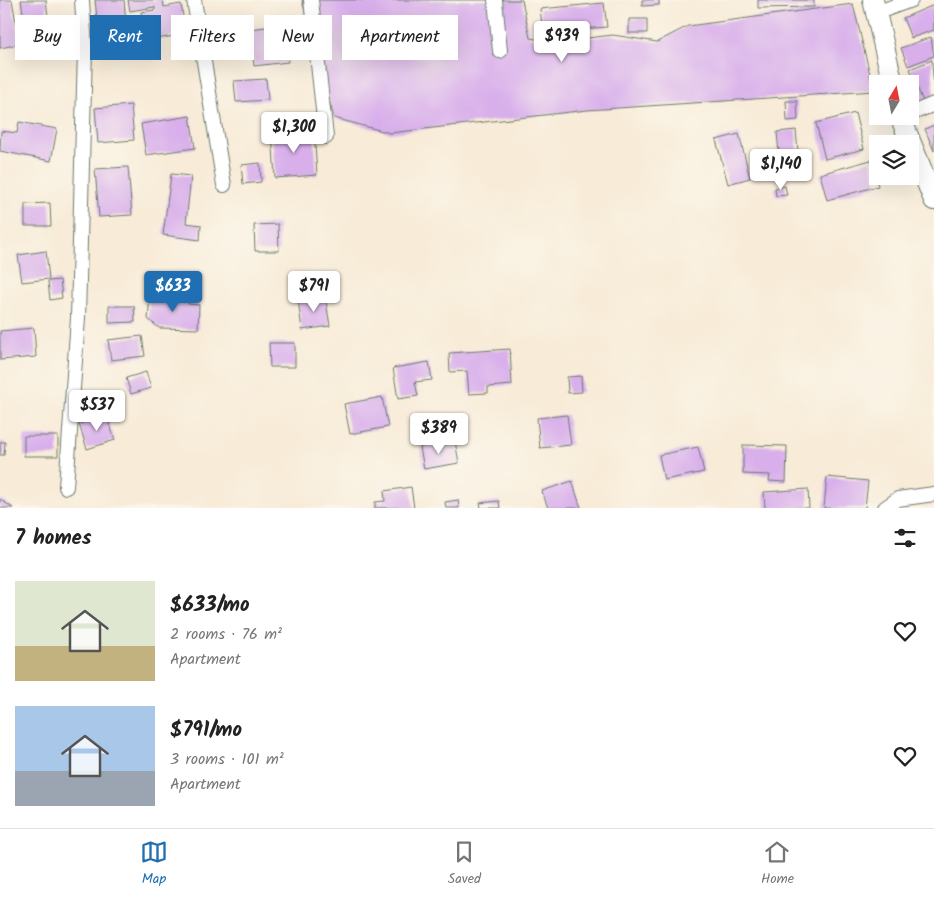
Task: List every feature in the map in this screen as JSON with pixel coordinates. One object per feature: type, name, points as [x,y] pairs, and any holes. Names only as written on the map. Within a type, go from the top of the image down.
[{"type":"main road","points":[[875,6],[891,75]]},
{"type":"main road","points":[[907,125],[934,200]]},
{"type":"street","points":[[66,487],[78,318],[84,50],[82,0]]},
{"type":"street","points":[[194,0],[224,185]]},
{"type":"street","points":[[311,0],[326,137]]},
{"type":"street","points":[[495,0],[500,52]]},
{"type":"street","points":[[875,6],[911,0]]},
{"type":"street","points":[[919,110],[934,104]]},
{"type":"street","points":[[885,508],[898,499],[934,494]]},
{"type":"building","points":[[0,0],[12,0],[15,16],[15,45],[0,48]]},
{"type":"building","points":[[21,0],[46,0],[48,15],[23,15]]},
{"type":"building","points":[[95,0],[124,0],[125,15],[97,15]]},
{"type":"building","points":[[128,0],[163,0],[164,7],[181,4],[183,15],[171,15],[171,37],[161,38],[161,15],[141,15],[141,12],[155,10],[155,7],[130,11]]},
{"type":"building","points":[[302,0],[522,0],[530,38],[553,42],[613,35],[657,42],[688,26],[853,4],[870,75],[869,91],[587,110],[390,133],[334,118],[318,60],[332,60],[332,15],[306,15]]},
{"type":"building","points":[[642,0],[659,0],[659,5],[642,6]]},
{"type":"building","points":[[758,0],[814,0],[814,7],[758,8]]},
{"type":"building","points":[[604,3],[607,27],[543,32],[540,9]]},
{"type":"building","points":[[934,5],[934,30],[911,38],[903,18]]},
{"type":"building","points":[[629,19],[647,19],[647,33],[629,33]]},
{"type":"building","points":[[264,27],[264,60],[288,60],[288,62],[254,66],[254,29]]},
{"type":"building","points":[[931,37],[934,56],[908,66],[901,48]]},
{"type":"building","points":[[932,60],[934,100],[924,104],[919,92],[919,75],[912,75],[910,69]]},
{"type":"building","points":[[266,79],[268,100],[236,102],[234,81]]},
{"type":"building","points":[[786,101],[797,101],[798,120],[787,121]]},
{"type":"building","points":[[131,105],[134,140],[98,143],[95,108]]},
{"type":"building","points":[[855,113],[864,149],[825,159],[816,123]]},
{"type":"building","points":[[190,116],[195,148],[146,155],[141,124]]},
{"type":"building","points":[[19,122],[57,129],[51,161],[0,151],[1,131],[17,133]]},
{"type":"building","points":[[934,125],[934,151],[925,129]]},
{"type":"building","points":[[314,129],[317,175],[275,178],[272,132]]},
{"type":"building","points":[[796,130],[798,152],[779,154],[777,132]]},
{"type":"building","points":[[739,134],[750,178],[728,184],[716,140]]},
{"type":"building","points":[[869,161],[869,185],[878,186],[827,200],[820,174]]},
{"type":"building","points":[[260,163],[261,182],[243,184],[241,165]]},
{"type":"building","points":[[128,167],[132,215],[99,217],[95,169]]},
{"type":"building","points":[[171,174],[191,176],[186,223],[201,225],[200,240],[163,235]]},
{"type":"building","points":[[785,186],[787,195],[776,196],[775,188]]},
{"type":"building","points":[[50,203],[51,226],[25,226],[25,204]]},
{"type":"building","points":[[278,224],[279,251],[255,251],[254,225]]},
{"type":"building","points":[[46,251],[49,279],[22,282],[18,255]]},
{"type":"building","points":[[60,280],[62,298],[50,300],[48,281]]},
{"type":"building","points":[[325,295],[330,326],[302,330],[298,299]]},
{"type":"building","points":[[150,296],[188,298],[188,304],[199,305],[198,329],[159,328],[148,319]]},
{"type":"building","points":[[109,306],[134,306],[135,322],[109,323]]},
{"type":"building","points":[[34,328],[36,357],[0,360],[0,331]]},
{"type":"building","points":[[142,336],[145,356],[111,360],[108,340]]},
{"type":"building","points":[[269,343],[295,343],[295,367],[270,367]]},
{"type":"building","points":[[510,349],[512,385],[488,387],[488,393],[469,394],[467,371],[450,372],[449,353]]},
{"type":"building","points":[[429,362],[432,380],[415,382],[418,396],[398,399],[393,368]]},
{"type":"building","points":[[146,372],[151,388],[131,394],[126,378]]},
{"type":"building","points":[[581,376],[582,392],[568,393],[567,377]]},
{"type":"building","points":[[382,397],[388,427],[350,434],[344,404]]},
{"type":"building","points":[[106,415],[115,440],[87,449],[79,424]]},
{"type":"building","points":[[567,415],[571,445],[540,448],[537,418]]},
{"type":"building","points":[[24,436],[58,436],[58,456],[24,456]]},
{"type":"building","points":[[455,441],[459,463],[424,469],[420,447]]},
{"type":"building","points":[[0,442],[5,442],[4,455],[0,455]]},
{"type":"building","points":[[743,445],[787,446],[786,482],[769,481],[770,475],[743,474]]},
{"type":"building","points":[[698,447],[704,472],[664,480],[659,455]]},
{"type":"building","points":[[827,477],[868,481],[865,508],[824,508]]},
{"type":"building","points":[[572,481],[581,508],[548,508],[542,491]]},
{"type":"building","points":[[411,487],[414,508],[375,508],[375,502],[385,501],[384,491]]},
{"type":"building","points":[[808,489],[809,508],[765,508],[764,492]]},
{"type":"building","points":[[0,499],[13,508],[0,508]]},
{"type":"building","points":[[458,500],[459,508],[446,508],[445,502]]},
{"type":"building","points":[[499,501],[500,508],[481,508],[480,503]]}]
